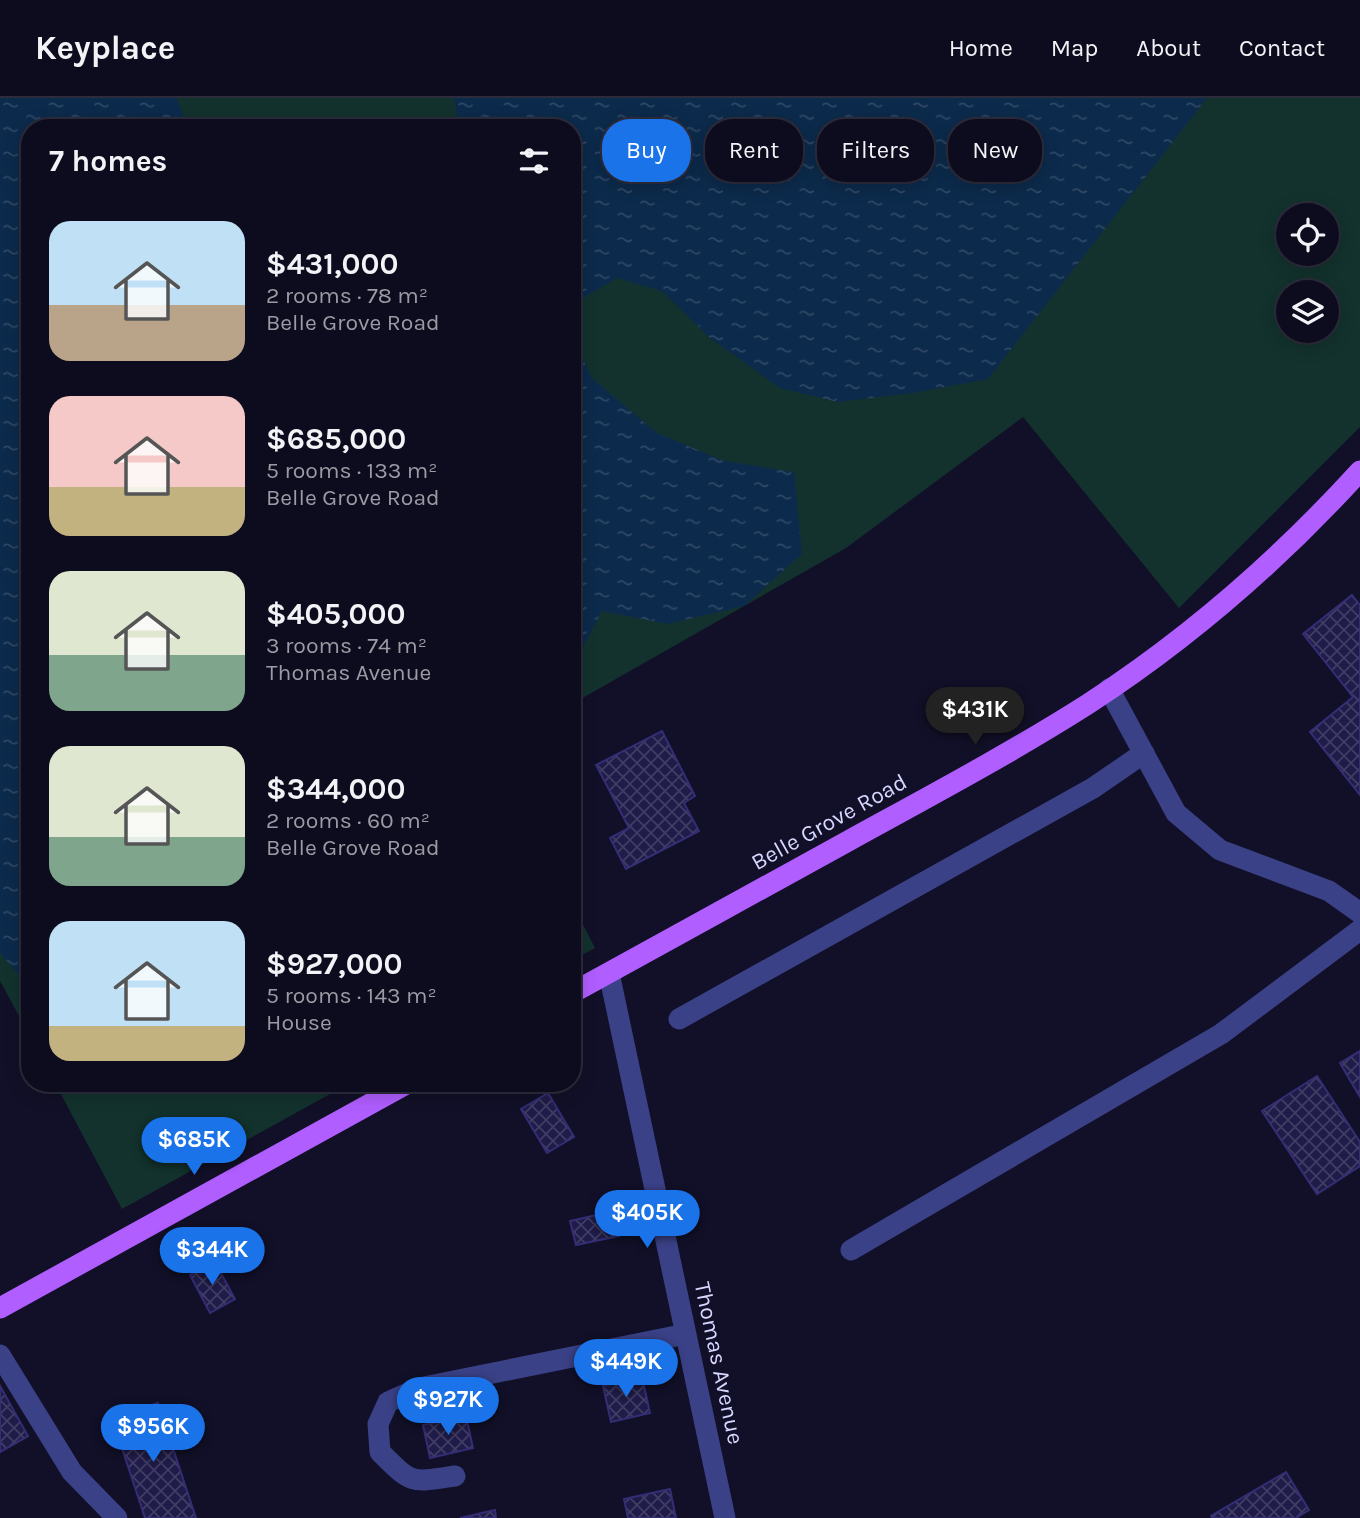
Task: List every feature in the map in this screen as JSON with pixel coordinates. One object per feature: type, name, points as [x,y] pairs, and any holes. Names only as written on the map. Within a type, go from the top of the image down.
[{"type":"main road","name":"Belle Grove Road","points":[[581,988],[966,777],[1109,689],[1177,640],[1256,574],[1323,512],[1360,471]]},
{"type":"main road","points":[[0,1308],[392,1092]]},
{"type":"street","points":[[1109,689],[1176,813],[1220,850],[1329,891],[1360,913]]},
{"type":"street","points":[[679,1020],[1093,788],[1144,753]]},
{"type":"street","points":[[851,1250],[1222,1034],[1360,930]]},
{"type":"street","name":"Thomas Avenue","points":[[609,973],[725,1518]]},
{"type":"street","points":[[455,1476],[418,1482],[400,1472],[380,1452],[378,1424],[388,1402],[419,1388],[686,1334]]},
{"type":"street","points":[[0,1355],[72,1472],[117,1518]]},
{"type":"green space","points":[[0,98],[1360,98],[1360,427],[1179,608],[1023,417],[846,548],[581,699],[581,119],[21,119],[21,1020],[0,981]]},
{"type":"green space","points":[[581,921],[595,948],[581,955]]},
{"type":"green space","points":[[60,1092],[334,1092],[122,1209]]},
{"type":"water","points":[[0,98],[177,98],[185,119],[21,119],[21,978],[0,953]]},
{"type":"water","points":[[454,98],[1207,98],[988,379],[913,393],[838,402],[780,388],[710,338],[662,291],[617,278],[583,298],[581,303],[581,119],[458,119]]},
{"type":"water","points":[[581,355],[592,378],[657,433],[724,461],[794,472],[802,554],[744,606],[668,624],[602,611],[581,651]]},
{"type":"building","points":[[1352,595],[1360,605],[1360,795],[1310,732],[1353,697],[1303,634]]},
{"type":"building","points":[[662,731],[695,796],[684,803],[699,831],[626,869],[610,838],[629,828],[596,765]]},
{"type":"building","points":[[1360,1051],[1360,1097],[1340,1063]]},
{"type":"building","points":[[1317,1076],[1360,1142],[1360,1166],[1317,1194],[1262,1111]]},
{"type":"building","points":[[548,1093],[574,1137],[547,1153],[521,1109]]},
{"type":"building","points":[[614,1211],[619,1236],[576,1245],[570,1221]]},
{"type":"building","points":[[215,1262],[235,1299],[210,1313],[190,1275]]},
{"type":"building","points":[[642,1377],[650,1413],[611,1422],[603,1386]]},
{"type":"building","points":[[0,1386],[28,1436],[0,1452]]},
{"type":"building","points":[[158,1403],[196,1518],[145,1518],[112,1418]]},
{"type":"building","points":[[466,1416],[473,1448],[430,1458],[423,1425]]},
{"type":"building","points":[[1286,1472],[1309,1510],[1296,1518],[1212,1518],[1211,1516]]},
{"type":"building","points":[[670,1489],[676,1518],[628,1518],[624,1499]]},
{"type":"building","points":[[495,1510],[496,1518],[460,1518]]}]
